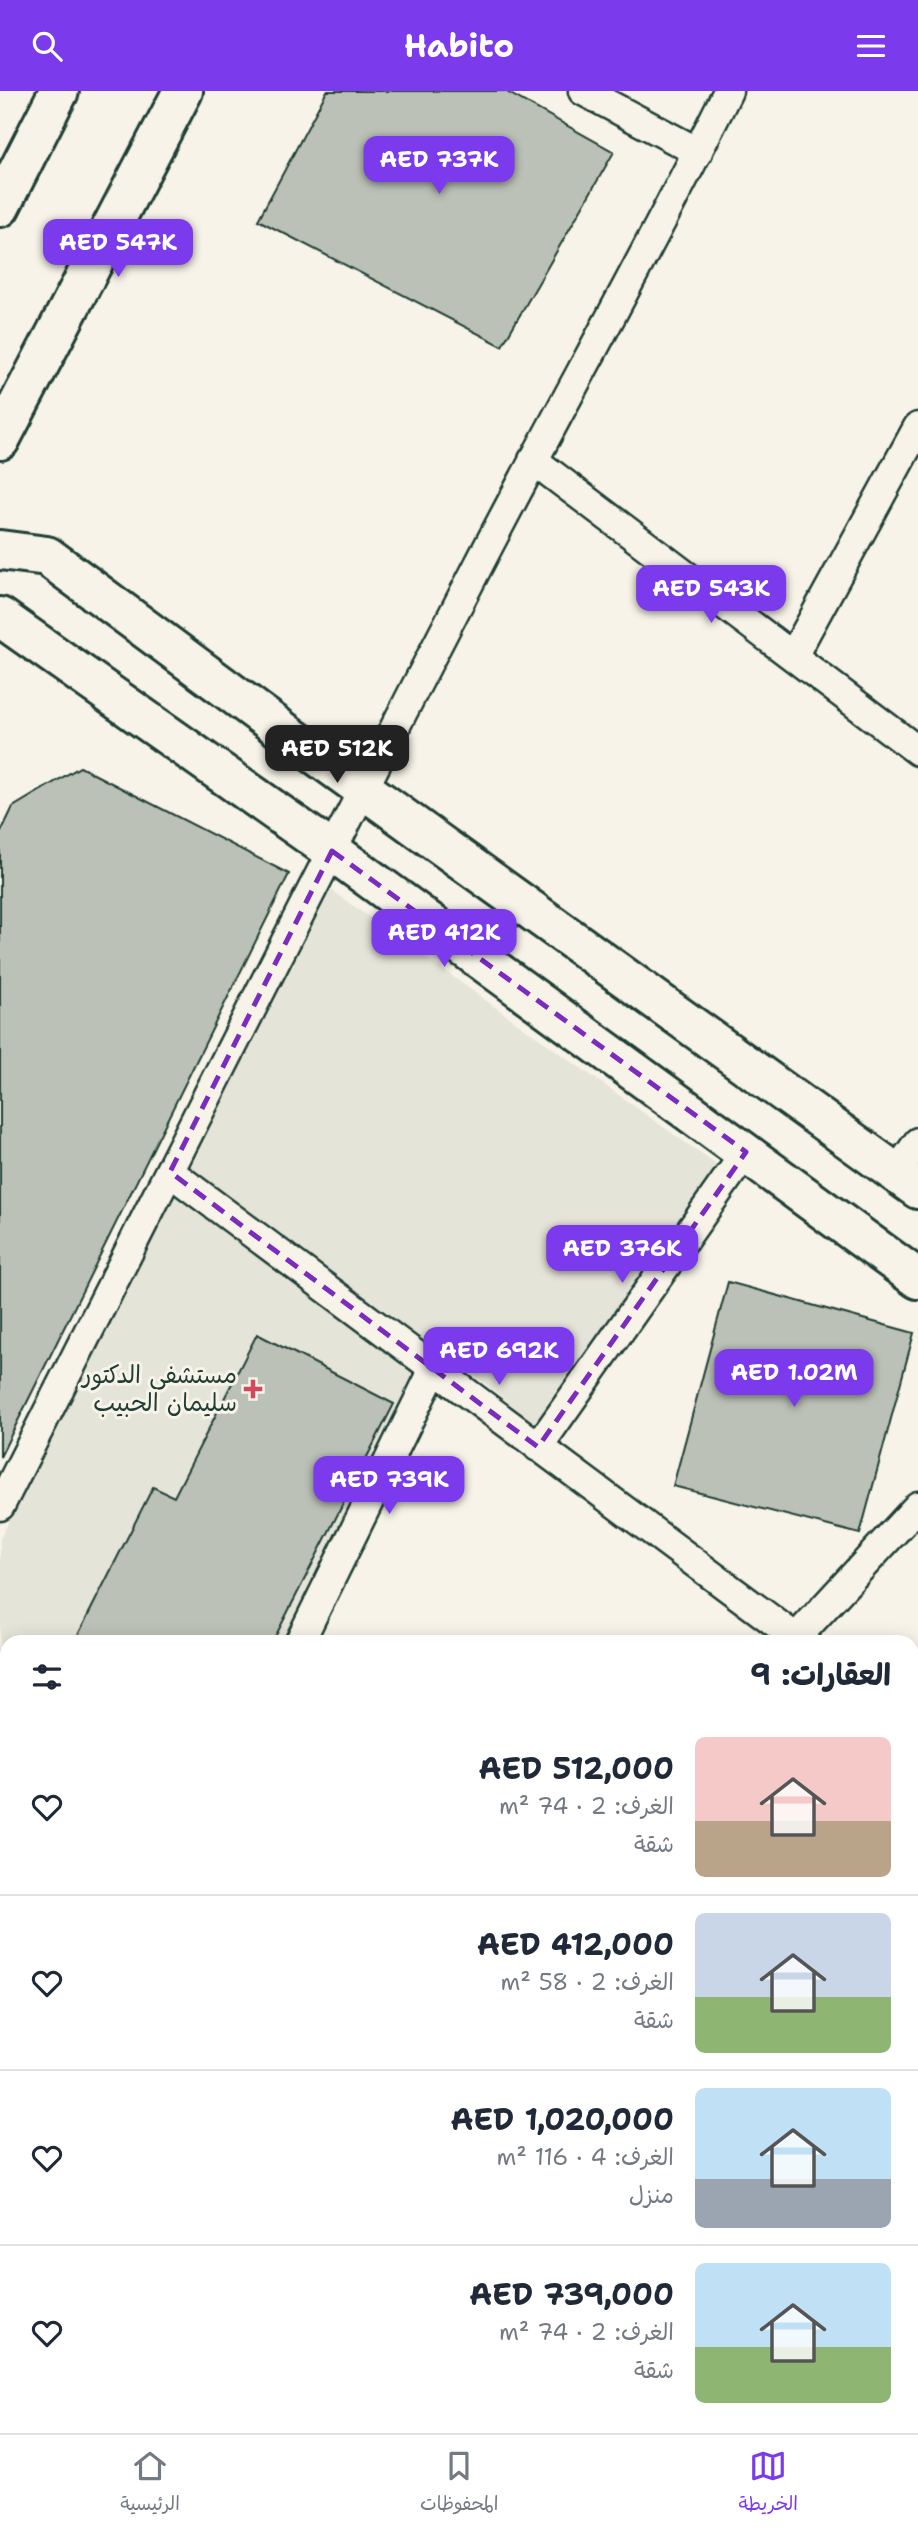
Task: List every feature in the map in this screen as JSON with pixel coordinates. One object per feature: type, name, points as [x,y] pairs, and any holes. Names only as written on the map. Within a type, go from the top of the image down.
[{"type":"street","points":[[0,207],[59,91]]},
{"type":"street","points":[[0,440],[183,91]]},
{"type":"street","points":[[583,91],[698,152]]},
{"type":"street","points":[[0,1506],[363,789],[533,460],[729,91]]},
{"type":"street","points":[[793,656],[918,427]]},
{"type":"street","points":[[533,460],[918,751]]},
{"type":"street","points":[[0,550],[47,556],[363,789],[907,1181],[918,1142]]},
{"type":"street","points":[[0,617],[332,851],[918,1279]]},
{"type":"street","points":[[538,1447],[746,1152]]},
{"type":"street","points":[[170,1172],[791,1635]]},
{"type":"street","points":[[303,1635],[434,1369]]},
{"type":"street","points":[[802,1635],[918,1506]]},
{"type":"highlighted area","points":[[332,851],[746,1152],[538,1447],[170,1172]]},
{"type":"shaded area","name":"مستشفى الدكتور سليمان الحبيب","points":[[331,890],[721,1168],[536,1424],[449,1355],[288,1635],[0,1635],[0,1539]]},
{"type":"building","points":[[327,91],[505,91],[614,152],[502,346],[258,220]]},
{"type":"building","points":[[80,767],[289,874],[0,1457],[0,834],[13,807]]},
{"type":"building","points":[[728,1282],[914,1333],[860,1534],[673,1486]]},
{"type":"building","points":[[257,1334],[394,1404],[276,1635],[78,1635],[153,1487],[174,1497]]},
{"type":"place","name":"مستشفى الدكتور سليمان الحبيب","points":[[253,1389]]}]
